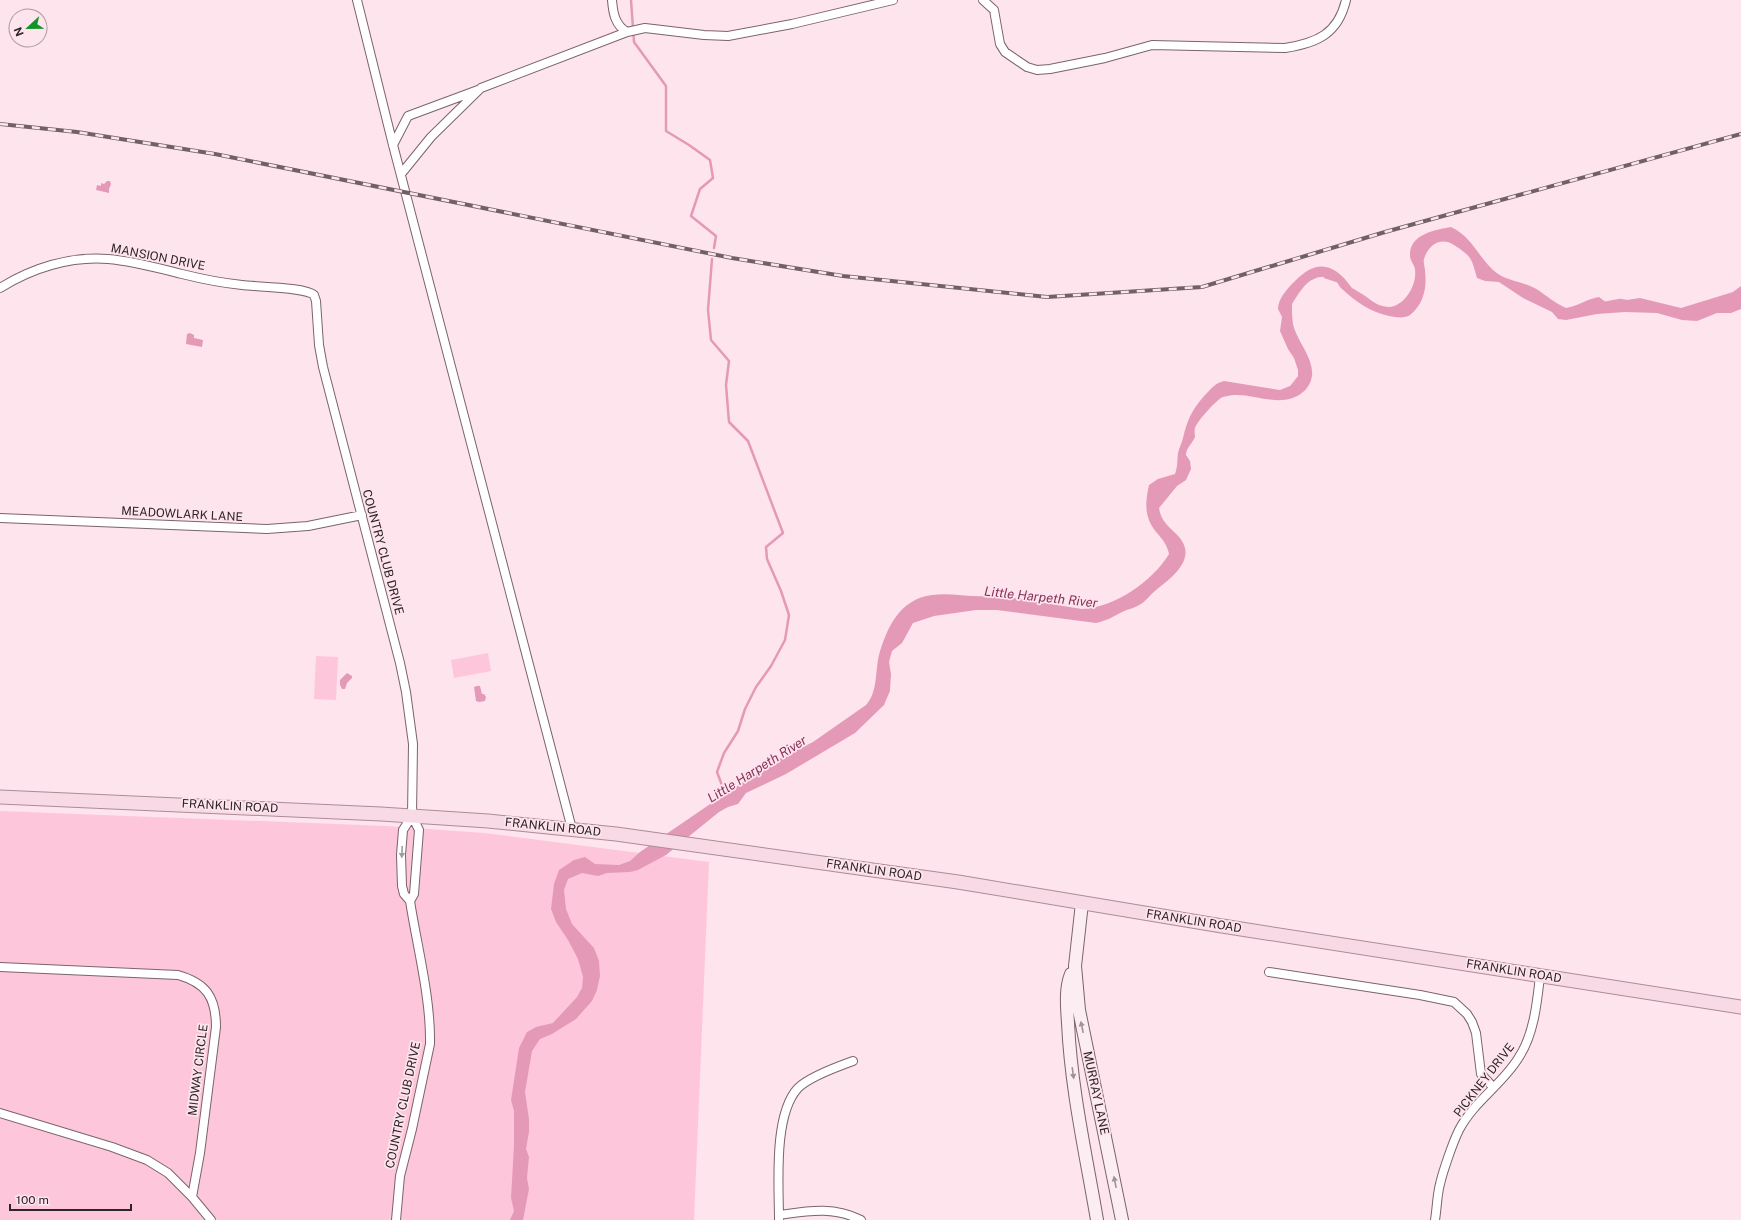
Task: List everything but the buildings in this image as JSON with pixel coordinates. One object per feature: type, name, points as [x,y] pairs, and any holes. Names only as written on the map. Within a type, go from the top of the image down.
[{"type":"main road","name":"FRANKLIN ROAD","points":[[0,796],[232,806],[412,816],[488,821],[616,834],[958,882],[1741,1007]]},
{"type":"main road","name":"MURRAY LANE","points":[[1082,903],[1075,966],[1079,1010],[1122,1220]]},
{"type":"main road","name":"MURRAY LANE","points":[[1075,966],[1068,982],[1067,1011],[1069,1045],[1075,1094],[1097,1220]]},
{"type":"street","points":[[357,0],[393,145],[572,829]]},
{"type":"street","points":[[612,0],[617,24],[619,28],[627,32]]},
{"type":"street","points":[[393,145],[408,116],[627,32],[645,28],[728,36],[792,24],[893,0]]},
{"type":"street","points":[[983,0],[994,10],[1000,44],[1005,52],[1027,67],[1037,70],[1050,69],[1105,58],[1152,45],[1285,48],[1301,45],[1319,39],[1330,32],[1344,8],[1346,0]]},
{"type":"street","points":[[401,174],[431,137],[481,88]]},
{"type":"street","name":"MANSION DRIVE","points":[[0,288],[42,268],[73,260],[106,259],[149,266],[184,275],[229,283],[300,291],[314,295]]},
{"type":"street","name":"COUNTRY CLUB DRIVE","points":[[314,295],[321,360],[400,663],[406,692],[413,744],[412,816],[419,830],[414,894],[410,901]]},
{"type":"street","name":"MEADOWLARK LANE","points":[[0,518],[267,530],[308,526],[362,515]]},
{"type":"street","name":"COUNTRY CLUB DRIVE","points":[[396,1220],[400,1176],[428,1055],[430,1033],[427,1002],[410,901],[404,894],[402,886],[401,855],[403,830],[412,816]]},
{"type":"street","name":"MIDWAY CIRCLE","points":[[0,967],[169,974],[192,980],[204,988],[214,1005],[216,1027],[200,1153],[192,1197]]},
{"type":"street","points":[[1269,972],[1420,995],[1454,1002],[1472,1022],[1476,1033],[1481,1074],[1493,1087]]},
{"type":"street","name":"PICKNEY DRIVE","points":[[1435,1220],[1440,1184],[1460,1129],[1482,1099],[1519,1058],[1524,1049],[1537,1001],[1540,976]]},
{"type":"street","points":[[853,1061],[827,1070],[798,1088],[786,1109],[780,1142],[779,1217],[821,1210],[849,1214],[861,1220]]},
{"type":"street","points":[[0,1113],[147,1160],[168,1173],[192,1197],[211,1220]]},
{"type":"shaded area","points":[[107,181],[110,181],[111,184],[109,193],[96,190],[97,185],[101,186],[101,183],[104,184]]},
{"type":"shaded area","points":[[1451,227],[1469,241],[1487,264],[1498,274],[1533,287],[1566,308],[1599,297],[1607,303],[1640,298],[1681,308],[1733,292],[1741,286],[1741,309],[1731,313],[1717,313],[1697,321],[1682,320],[1657,313],[1625,312],[1597,314],[1566,320],[1558,319],[1552,312],[1523,298],[1499,282],[1485,281],[1477,278],[1472,261],[1468,255],[1449,242],[1444,241],[1436,243],[1426,254],[1424,260],[1426,277],[1424,295],[1415,311],[1405,317],[1389,316],[1370,309],[1347,294],[1333,279],[1322,277],[1316,278],[1307,283],[1292,304],[1292,319],[1296,334],[1311,364],[1312,376],[1309,385],[1303,392],[1294,398],[1284,400],[1274,400],[1243,395],[1223,397],[1199,420],[1195,428],[1195,437],[1186,453],[1190,461],[1191,469],[1186,480],[1177,486],[1159,508],[1163,520],[1182,540],[1186,552],[1185,559],[1172,577],[1143,603],[1109,619],[1096,623],[997,610],[976,610],[934,616],[913,623],[902,643],[892,651],[889,662],[891,674],[890,691],[884,705],[855,733],[786,774],[746,793],[738,804],[719,812],[666,855],[638,870],[630,872],[607,873],[598,876],[582,873],[568,879],[564,890],[566,909],[572,924],[594,948],[599,961],[600,976],[597,990],[592,1001],[576,1019],[552,1034],[540,1039],[532,1051],[525,1092],[529,1119],[529,1132],[526,1149],[529,1157],[527,1178],[529,1189],[523,1220],[510,1220],[514,1211],[511,1198],[514,1111],[511,1100],[519,1048],[527,1032],[536,1027],[553,1023],[577,997],[582,988],[583,977],[578,959],[556,922],[551,909],[554,884],[559,870],[574,860],[585,857],[595,864],[619,865],[630,861],[640,852],[719,798],[777,760],[813,742],[866,705],[873,694],[879,655],[886,634],[896,616],[911,602],[940,594],[979,596],[994,595],[1082,609],[1107,604],[1132,591],[1153,574],[1169,554],[1166,545],[1153,527],[1148,516],[1146,504],[1149,485],[1158,479],[1175,474],[1178,453],[1187,425],[1191,415],[1201,400],[1214,386],[1224,381],[1280,390],[1295,384],[1298,376],[1298,370],[1294,358],[1280,331],[1282,317],[1278,309],[1281,298],[1289,287],[1307,271],[1313,268],[1325,267],[1337,272],[1352,288],[1375,303],[1390,307],[1401,302],[1412,288],[1415,268],[1410,256],[1414,243],[1424,234]]},
{"type":"shaded area","points":[[190,333],[194,335],[194,338],[203,340],[202,347],[186,344],[187,334]]},
{"type":"shaded area","points":[[488,653],[491,671],[454,678],[451,660]]},
{"type":"shaded area","points":[[316,656],[338,657],[336,700],[314,699]]},
{"type":"shaded area","points":[[347,673],[352,676],[352,678],[347,683],[345,689],[342,689],[340,680]]},
{"type":"shaded area","points":[[480,686],[482,694],[486,697],[485,701],[476,701],[474,687]]},
{"type":"shaded area","points":[[0,811],[386,826],[484,833],[709,862],[694,1220],[0,1220]]},
{"type":"waterway","points":[[631,0],[634,42],[666,86],[666,131],[710,160],[713,178],[700,189],[691,216],[716,236],[714,248]]},
{"type":"waterway","points":[[712,259],[708,310],[711,340],[729,361],[726,385],[729,422],[748,441],[783,533],[766,547],[767,559],[781,591],[789,615],[785,640],[771,666],[756,687],[745,709],[738,731],[724,753],[717,772],[726,796]]},
{"type":"waterway","name":"Little Harpeth River","points":[[1325,277],[1337,281]]},
{"type":"waterway","name":"Little Harpeth River","points":[[1604,303],[1620,300],[1626,301]]},
{"type":"waterway","name":"Little Harpeth River","points":[[1291,387],[1298,378]]},
{"type":"railway","points":[[0,124],[77,132],[215,154],[732,258],[843,276],[1047,297],[1202,287],[1385,232],[1741,134]]}]
